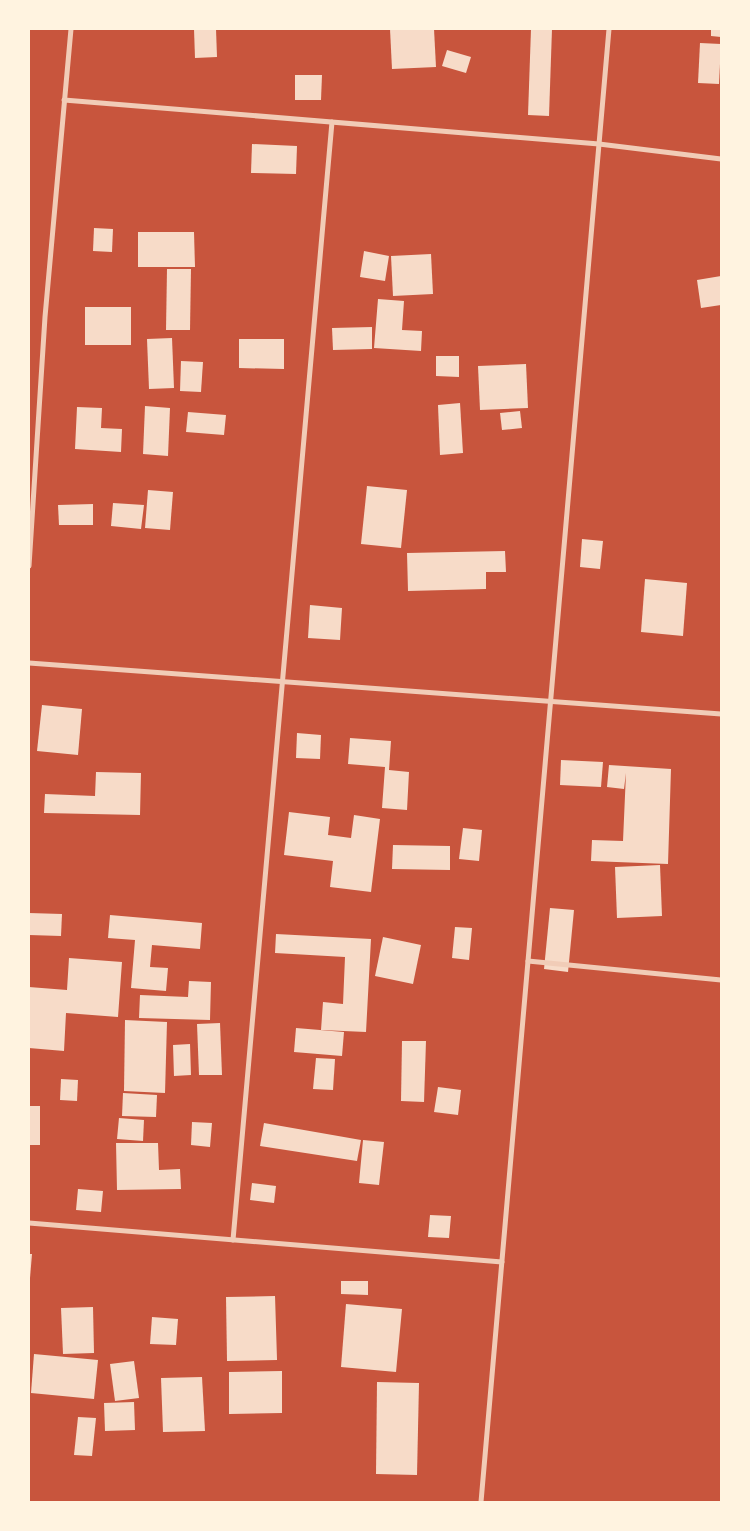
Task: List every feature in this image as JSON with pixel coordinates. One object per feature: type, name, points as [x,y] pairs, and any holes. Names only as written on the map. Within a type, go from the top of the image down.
[{"type":"street","points":[[29,566],[45,317],[70,29]]},
{"type":"street","points":[[482,1502],[609,29]]},
{"type":"street","points":[[64,100],[599,144],[721,159]]},
{"type":"street","points":[[233,1240],[332,122]]},
{"type":"street","points":[[29,663],[721,714]]},
{"type":"street","points":[[528,961],[721,980]]},
{"type":"street","points":[[29,1223],[502,1262]]},
{"type":"building","points":[[194,29],[216,29],[217,57],[195,58]]},
{"type":"building","points":[[390,29],[434,29],[436,67],[392,69]]},
{"type":"building","points":[[531,29],[552,29],[549,116],[528,115]]},
{"type":"building","points":[[711,29],[721,29],[721,37],[711,36]]},
{"type":"building","points":[[700,43],[721,44],[719,84],[698,83]]},
{"type":"building","points":[[447,50],[471,57],[466,73],[442,66]]},
{"type":"building","points":[[295,75],[322,75],[321,100],[295,100]]},
{"type":"building","points":[[252,144],[297,146],[296,174],[251,173]]},
{"type":"building","points":[[94,228],[113,229],[112,252],[93,251]]},
{"type":"building","points":[[138,232],[194,232],[195,267],[138,267]]},
{"type":"building","points":[[364,251],[389,256],[385,281],[360,277]]},
{"type":"building","points":[[431,254],[433,294],[393,296],[391,256]]},
{"type":"building","points":[[167,269],[191,269],[190,330],[166,330]]},
{"type":"building","points":[[721,276],[721,305],[701,308],[697,280]]},
{"type":"building","points":[[378,299],[404,301],[402,330],[422,331],[421,351],[374,348]]},
{"type":"building","points":[[85,307],[131,307],[131,345],[85,345]]},
{"type":"building","points":[[372,327],[372,349],[333,350],[332,328]]},
{"type":"building","points":[[172,338],[174,388],[149,389],[147,339]]},
{"type":"building","points":[[239,339],[284,339],[284,369],[239,368]]},
{"type":"building","points":[[436,356],[459,356],[459,377],[436,376]]},
{"type":"building","points":[[181,361],[203,362],[201,392],[180,391]]},
{"type":"building","points":[[526,364],[528,408],[480,410],[478,366]]},
{"type":"building","points":[[460,403],[463,453],[440,455],[438,405]]},
{"type":"building","points":[[145,406],[170,408],[168,456],[143,454]]},
{"type":"building","points":[[77,407],[102,408],[101,428],[122,429],[121,452],[75,449]]},
{"type":"building","points":[[520,411],[522,428],[502,430],[500,413]]},
{"type":"building","points":[[188,412],[226,415],[224,435],[186,432]]},
{"type":"building","points":[[367,486],[407,490],[401,548],[361,544]]},
{"type":"building","points":[[148,490],[173,492],[170,530],[145,528]]},
{"type":"building","points":[[113,503],[144,505],[141,529],[111,526]]},
{"type":"building","points":[[93,504],[93,525],[59,525],[58,505]]},
{"type":"building","points":[[582,539],[603,541],[600,569],[580,567]]},
{"type":"building","points":[[505,551],[506,572],[486,572],[486,589],[408,591],[407,553]]},
{"type":"building","points":[[645,579],[687,583],[683,636],[641,632]]},
{"type":"building","points":[[310,605],[342,608],[340,640],[308,638]]},
{"type":"building","points":[[42,705],[82,709],[78,755],[37,751]]},
{"type":"building","points":[[297,733],[321,735],[320,759],[296,758]]},
{"type":"building","points":[[350,738],[391,741],[389,770],[409,772],[407,810],[382,808],[385,767],[348,764]]},
{"type":"building","points":[[561,760],[603,762],[601,787],[560,785]]},
{"type":"building","points":[[609,765],[671,769],[668,864],[591,861],[592,840],[623,841],[626,773],[624,789],[607,787]]},
{"type":"building","points":[[96,772],[141,773],[140,815],[44,813],[45,794],[95,796]]},
{"type":"building","points":[[289,812],[330,817],[328,835],[351,838],[354,815],[380,819],[371,892],[330,887],[333,861],[284,855]]},
{"type":"building","points":[[463,828],[482,830],[479,861],[459,859]]},
{"type":"building","points":[[393,845],[450,846],[450,870],[392,869]]},
{"type":"building","points":[[660,865],[662,916],[617,918],[615,867]]},
{"type":"building","points":[[550,908],[574,910],[568,972],[544,969]]},
{"type":"building","points":[[29,913],[62,914],[61,936],[29,935]]},
{"type":"building","points":[[110,915],[202,923],[200,949],[152,945],[150,967],[168,968],[166,991],[131,988],[135,940],[108,938]]},
{"type":"building","points":[[455,927],[472,928],[469,960],[452,958]]},
{"type":"building","points":[[276,934],[371,939],[366,1032],[321,1030],[323,1002],[343,1004],[345,957],[275,953]]},
{"type":"building","points":[[383,937],[421,945],[413,984],[375,976]]},
{"type":"building","points":[[69,958],[122,962],[118,1017],[66,1013],[64,1051],[29,1048],[29,987],[67,990]]},
{"type":"building","points":[[189,981],[211,982],[210,1020],[139,1018],[140,995],[188,997]]},
{"type":"building","points":[[125,1020],[167,1022],[165,1093],[124,1091]]},
{"type":"building","points":[[220,1023],[222,1075],[199,1075],[197,1024]]},
{"type":"building","points":[[296,1028],[344,1032],[342,1056],[294,1052]]},
{"type":"building","points":[[402,1041],[426,1041],[424,1102],[401,1101]]},
{"type":"building","points":[[190,1044],[191,1075],[174,1076],[173,1045]]},
{"type":"building","points":[[316,1058],[335,1059],[333,1090],[313,1089]]},
{"type":"building","points":[[61,1079],[78,1080],[77,1101],[60,1100]]},
{"type":"building","points":[[438,1087],[461,1090],[458,1115],[434,1112]]},
{"type":"building","points":[[123,1093],[157,1095],[156,1117],[122,1116]]},
{"type":"building","points":[[29,1106],[40,1106],[40,1145],[29,1145]]},
{"type":"building","points":[[119,1118],[144,1120],[143,1141],[117,1139]]},
{"type":"building","points":[[192,1122],[212,1123],[210,1147],[191,1145]]},
{"type":"building","points":[[264,1123],[361,1140],[357,1161],[260,1146]]},
{"type":"building","points":[[363,1140],[384,1142],[379,1185],[359,1183]]},
{"type":"building","points":[[116,1143],[158,1143],[159,1170],[180,1169],[181,1189],[117,1190]]},
{"type":"building","points":[[252,1183],[276,1186],[274,1203],[250,1200]]},
{"type":"building","points":[[78,1189],[103,1191],[101,1212],[76,1210]]},
{"type":"building","points":[[430,1215],[451,1216],[449,1238],[428,1237]]},
{"type":"building","points":[[29,1254],[32,1254],[30,1278],[29,1278]]},
{"type":"building","points":[[341,1281],[368,1281],[368,1295],[341,1294]]},
{"type":"building","points":[[275,1296],[277,1360],[227,1361],[226,1297]]},
{"type":"building","points":[[346,1304],[402,1309],[396,1372],[341,1367]]},
{"type":"building","points":[[93,1307],[94,1353],[63,1354],[61,1308]]},
{"type":"building","points":[[152,1317],[178,1319],[176,1345],[150,1344]]},
{"type":"building","points":[[34,1354],[98,1360],[94,1399],[31,1393]]},
{"type":"building","points":[[134,1361],[139,1398],[115,1401],[110,1364]]},
{"type":"building","points":[[282,1371],[282,1413],[229,1414],[229,1372]]},
{"type":"building","points":[[202,1377],[205,1431],[163,1432],[161,1378]]},
{"type":"building","points":[[377,1382],[419,1383],[417,1475],[376,1474]]},
{"type":"building","points":[[134,1402],[135,1430],[105,1431],[104,1403]]},
{"type":"building","points":[[78,1417],[96,1418],[92,1456],[74,1455]]}]
